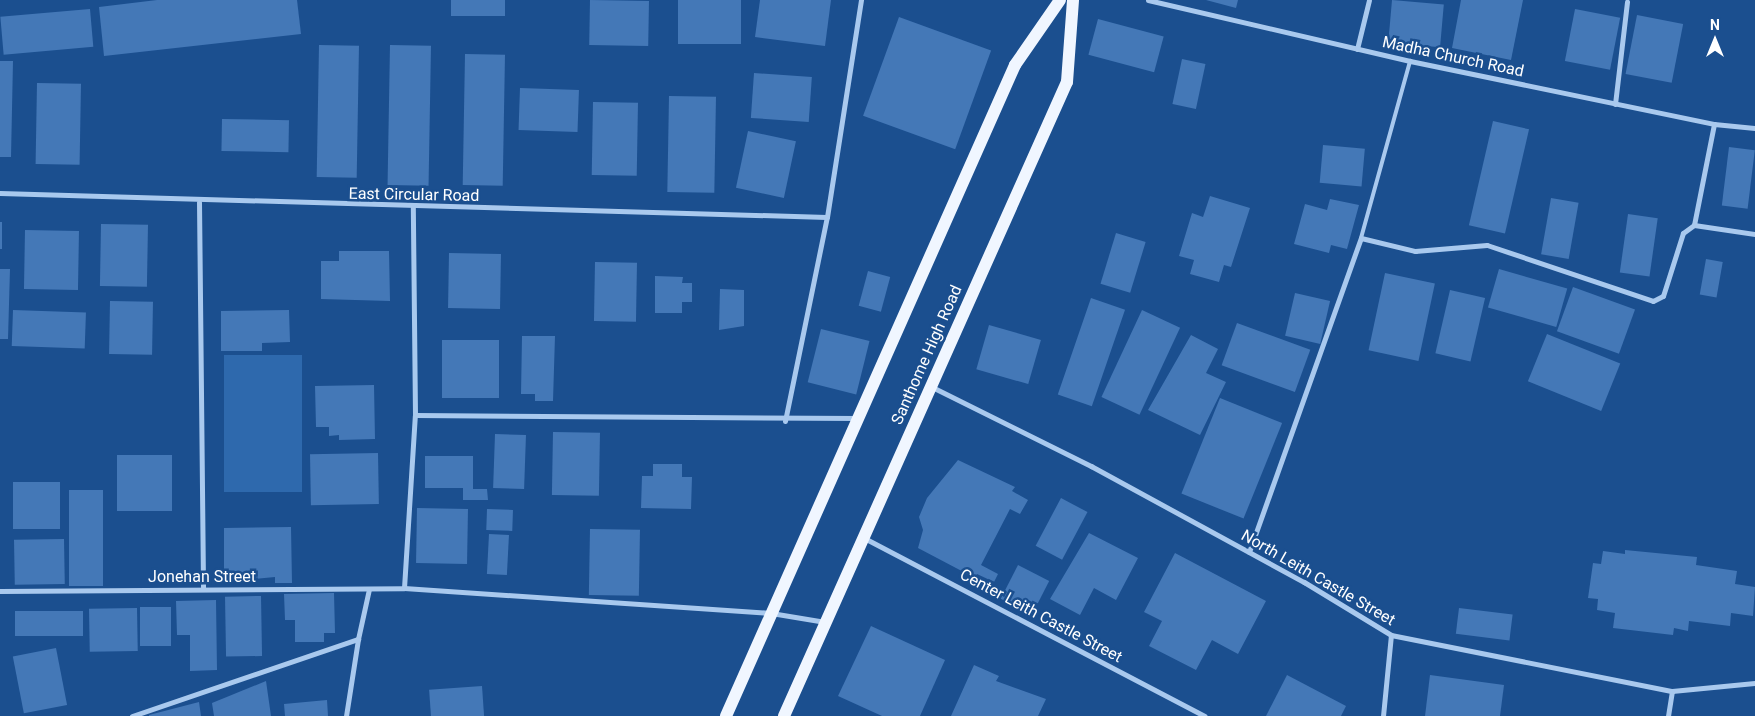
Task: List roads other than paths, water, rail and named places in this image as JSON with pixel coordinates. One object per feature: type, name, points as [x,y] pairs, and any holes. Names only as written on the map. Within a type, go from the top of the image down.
[{"type":"main road","points":[[726,716],[1015,65],[1060,0]]},
{"type":"main road","name":"Santhome High Road","points":[[784,716],[825,622],[866,538],[1067,82],[1073,0]]},
{"type":"street","points":[[785,421],[827,217],[861,0]]},
{"type":"street","name":"Madha Church Road","points":[[1148,0],[1410,61],[1714,124],[1755,128]]},
{"type":"street","points":[[1357,49],[1368,0]]},
{"type":"street","points":[[1615,104],[1627,2]]},
{"type":"street","points":[[1249,552],[1361,238],[1415,251],[1487,245],[1653,301],[1663,296],[1683,233],[1694,225],[1714,124]]},
{"type":"street","name":"East Circular Road","points":[[0,193],[199,202],[827,217]]},
{"type":"street","points":[[199,202],[203,589]]},
{"type":"street","points":[[404,588],[414,415],[413,207]]},
{"type":"street","points":[[1694,225],[1755,234]]},
{"type":"street","name":"North Leith Castle Street","points":[[931,387],[1249,552],[1391,635],[1672,691],[1755,683]]},
{"type":"street","points":[[414,415],[785,421],[859,418]]},
{"type":"street","name":"Center Leith Castle Street","points":[[866,538],[1204,716]]},
{"type":"street","name":"Jonehan Street","points":[[0,591],[404,588],[771,613],[825,622]]},
{"type":"street","points":[[346,716],[358,639],[369,589]]},
{"type":"street","points":[[1383,716],[1391,635]]},
{"type":"street","points":[[132,716],[358,639]]},
{"type":"street","points":[[1668,716],[1672,691]]},
{"type":"lane","points":[[1361,238],[1410,61]]}]
